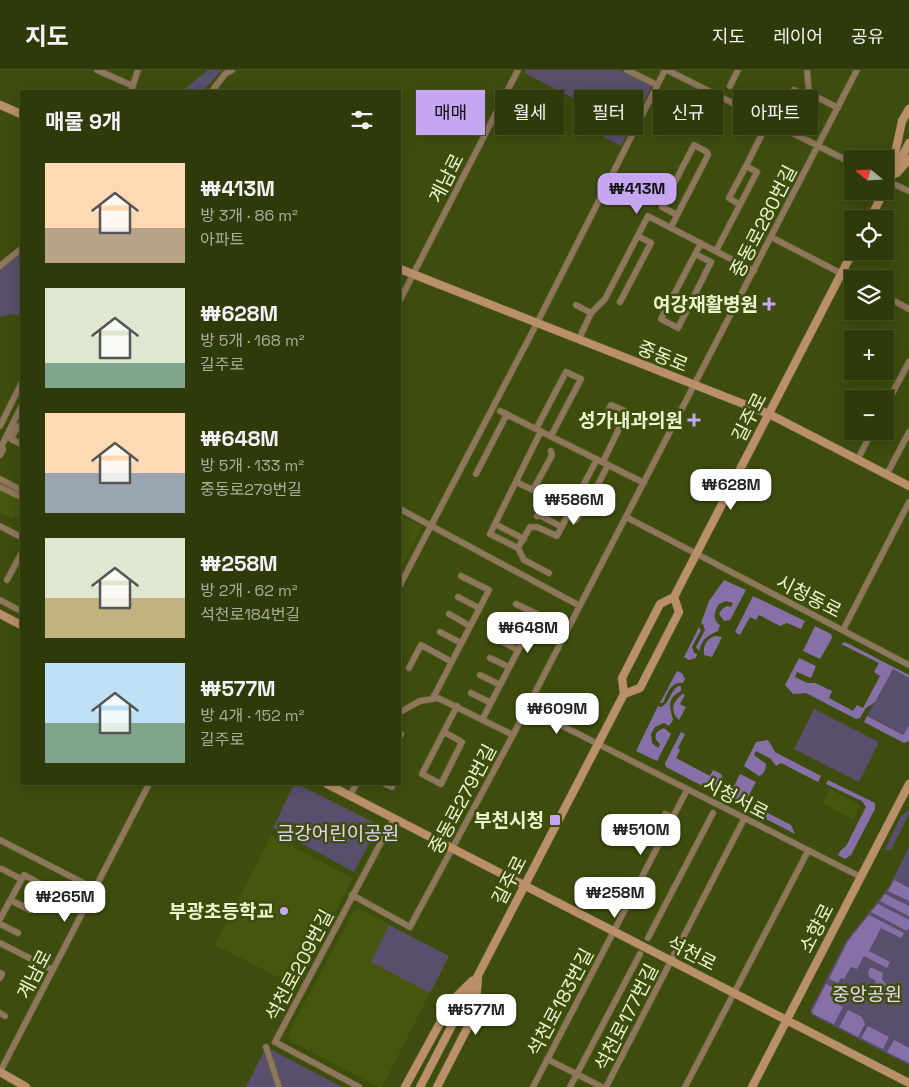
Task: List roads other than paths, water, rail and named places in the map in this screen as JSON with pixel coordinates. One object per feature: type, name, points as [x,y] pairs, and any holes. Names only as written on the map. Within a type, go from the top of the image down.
[{"type":"street","points":[[96,70],[132,88],[138,70]]},
{"type":"street","points":[[213,90],[225,74],[232,70]]},
{"type":"street","name":"계남로","points":[[401,298],[518,70]]},
{"type":"street","points":[[627,70],[657,85]]},
{"type":"street","points":[[401,582],[537,323],[666,70],[844,159]]},
{"type":"street","points":[[730,86],[738,70]]},
{"type":"street","points":[[807,70],[808,90]]},
{"type":"street","name":"중동로280번길","points":[[695,386],[857,70]]},
{"type":"street","points":[[818,99],[838,108]]},
{"type":"street","points":[[0,104],[20,114]]},
{"type":"street","points":[[894,153],[902,121],[909,109]]},
{"type":"street","points":[[740,205],[729,198],[762,135]]},
{"type":"street","points":[[894,169],[909,143]]},
{"type":"street","points":[[671,227],[708,155],[707,152],[694,146],[662,206],[677,215]]},
{"type":"street","points":[[894,174],[909,160]]},
{"type":"street","points":[[716,251],[757,172],[746,166]]},
{"type":"street","points":[[894,184],[909,191]]},
{"type":"street","points":[[579,340],[591,313],[605,299],[648,216],[754,271]]},
{"type":"street","points":[[620,302],[651,242],[638,236]]},
{"type":"street","points":[[771,237],[842,274]]},
{"type":"street","points":[[695,254],[711,262],[678,328],[662,319],[695,254],[701,243]]},
{"type":"street","points":[[0,266],[20,251]]},
{"type":"street","name":"길주로","points":[[420,1087],[624,694],[622,678],[660,604],[674,597],[849,260]]},
{"type":"street","name":"중동로","points":[[401,269],[769,414],[909,486]]},
{"type":"street","points":[[894,300],[909,308]]},
{"type":"street","points":[[576,305],[591,313]]},
{"type":"street","points":[[894,390],[909,362]]},
{"type":"street","points":[[549,573],[524,560],[518,548],[490,534],[566,372],[580,379],[551,436]]},
{"type":"street","points":[[0,426],[20,386]]},
{"type":"street","name":"중동로279번길","points":[[352,895],[410,928],[695,386]]},
{"type":"street","points":[[518,548],[530,527],[537,527],[557,536],[603,462],[628,412],[611,405],[603,421]]},
{"type":"street","points":[[0,455],[3,450],[2,445],[20,409]]},
{"type":"street","points":[[500,411],[644,483]]},
{"type":"street","points":[[476,474],[507,414]]},
{"type":"street","points":[[20,427],[18,426],[11,439],[20,444]]},
{"type":"street","points":[[887,474],[909,432]]},
{"type":"street","points":[[858,459],[868,440]]},
{"type":"street","points":[[516,482],[533,490],[552,455],[551,451]]},
{"type":"street","points":[[593,494],[603,462]]},
{"type":"street","points":[[0,479],[20,489]]},
{"type":"street","points":[[0,487],[20,497]]},
{"type":"street","points":[[843,630],[909,502]]},
{"type":"street","points":[[568,516],[576,520],[584,507]]},
{"type":"street","points":[[401,510],[580,606]]},
{"type":"street","points":[[537,516],[541,516],[562,527]]},
{"type":"street","name":"시청동로","points":[[626,517],[909,665]]},
{"type":"street","points":[[495,524],[524,538]]},
{"type":"street","points":[[0,526],[20,536]]},
{"type":"street","points":[[7,580],[20,556]]},
{"type":"street","points":[[433,698],[489,590],[461,576]]},
{"type":"street","points":[[458,597],[480,608]]},
{"type":"street","name":"길주로","points":[[624,694],[640,688],[679,612],[674,597]]},
{"type":"street","points":[[0,600],[20,610]]},
{"type":"street","points":[[482,720],[537,614],[516,604]]},
{"type":"street","points":[[0,614],[20,624]]},
{"type":"street","points":[[449,614],[470,626]]},
{"type":"street","points":[[508,622],[528,632]]},
{"type":"street","points":[[440,632],[461,643]]},
{"type":"street","points":[[499,640],[518,650]]},
{"type":"street","points":[[409,668],[421,645],[452,662]]},
{"type":"street","points":[[490,658],[509,668]]},
{"type":"street","points":[[480,675],[500,685]]},
{"type":"street","points":[[471,693],[490,703]]},
{"type":"street","points":[[401,711],[420,701],[433,698],[445,700],[513,735]]},
{"type":"street","points":[[444,732],[462,742],[441,784],[422,774],[457,706]]},
{"type":"street","name":"시청서로","points":[[527,708],[861,877]]},
{"type":"street","name":"소향로","points":[[752,1087],[909,784]]},
{"type":"street","name":"계남로","points":[[0,1072],[148,785]]},
{"type":"street","name":"석천로","points":[[330,785],[909,1083]]},
{"type":"street","points":[[350,796],[356,785]]},
{"type":"street","points":[[387,785],[392,788]]},
{"type":"street","name":"석천로183번길","points":[[533,1087],[687,790]]},
{"type":"street","points":[[648,938],[713,813]]},
{"type":"street","points":[[666,814],[672,817]]},
{"type":"street","name":"석천로209번길","points":[[359,1087],[275,1042],[394,818]]},
{"type":"street","name":"석천로177번길","points":[[606,1087],[744,819]]},
{"type":"street","points":[[0,840],[95,889]]},
{"type":"street","points":[[685,1087],[808,851]]},
{"type":"street","points":[[2,869],[21,879]]},
{"type":"street","points":[[0,919],[24,875],[52,890]]},
{"type":"street","points":[[10,900],[30,910]]},
{"type":"street","points":[[0,924],[18,933]]},
{"type":"street","points":[[0,943],[53,970]]},
{"type":"street","points":[[570,1087],[640,954]]},
{"type":"street","points":[[0,973],[2,974],[0,978]]},
{"type":"street","name":"길주로","points":[[405,1087],[452,1001],[478,974]]},
{"type":"street","name":"길주로","points":[[437,1087],[475,1013],[478,974]]},
{"type":"street","points":[[266,1048],[279,1087]]},
{"type":"street","points":[[547,1059],[602,1087]]},
{"type":"street","points":[[0,1072],[26,1087]]},
{"type":"place","name":"여강재활병원","points":[[769,304]]},
{"type":"place","name":"성가내과의원","points":[[694,420]]},
{"type":"place","name":"부천시청","points":[[555,820]]},
{"type":"place","name":"부광초등학교","points":[[284,911]]},
{"type":"park label","name":"금강어린이공원","points":[[338,833]]},
{"type":"park label","name":"중앙공원","points":[[867,994]]}]
